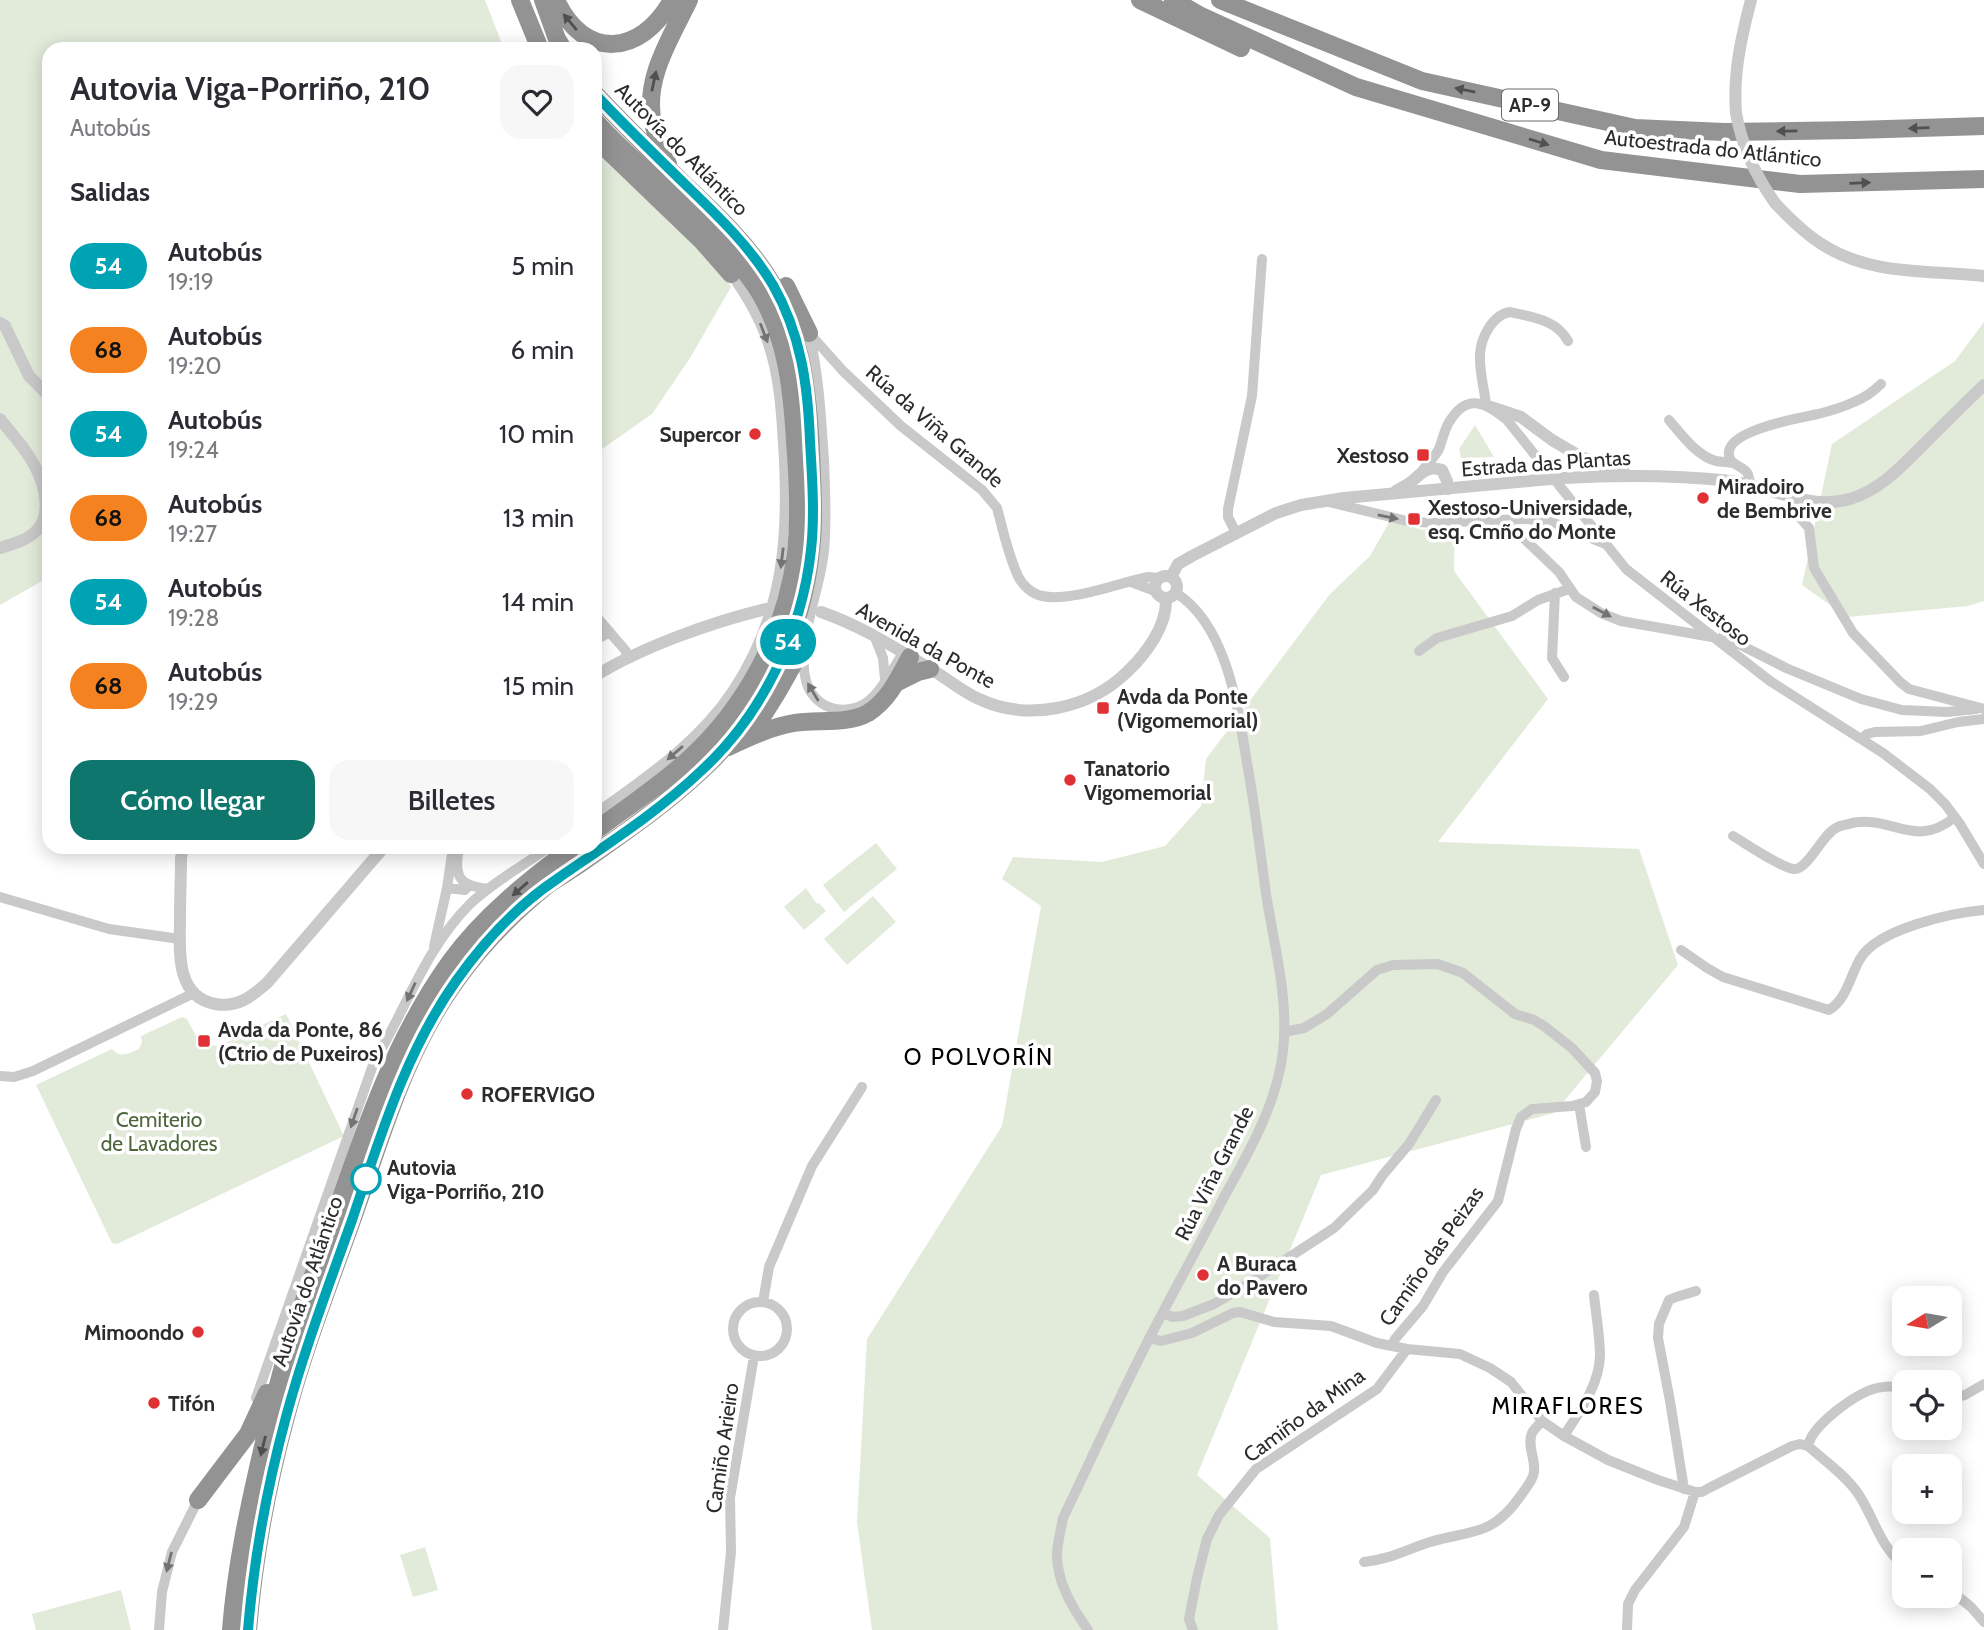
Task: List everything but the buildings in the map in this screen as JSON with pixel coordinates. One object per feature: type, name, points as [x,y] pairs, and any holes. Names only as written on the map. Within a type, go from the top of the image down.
[{"type":"highway","points":[[520,0],[537,42]]},
{"type":"highway","points":[[543,0],[559,42]]},
{"type":"highway","points":[[556,0],[576,30],[590,40],[598,42]]},
{"type":"highway","points":[[602,43],[632,40],[643,34],[656,24],[672,0]]},
{"type":"highway","points":[[670,170],[652,121],[652,85],[657,66],[689,0]]},
{"type":"highway","points":[[1140,0],[1272,62],[1356,87]]},
{"type":"highway","name":"Autoestrada do Atlántico","points":[[1173,0],[1201,16],[1356,87],[1601,160],[1800,184],[1984,179]]},
{"type":"highway","name":"Autoestrada do Atlántico","points":[[1220,0],[1422,81],[1635,128],[1724,132],[1984,126]]},
{"type":"highway","name":"Autovía do Atlántico","points":[[602,102],[729,227],[771,282],[790,321],[800,351],[807,387],[813,523],[807,582],[797,622],[778,666],[759,699],[724,749],[674,794],[602,848]]},
{"type":"highway","name":"Autovía do Atlántico","points":[[602,128],[712,233],[755,285],[768,309],[778,333],[790,382],[798,520],[794,562],[783,611],[763,662],[747,690],[712,736],[687,760],[602,826]]},
{"type":"highway","points":[[602,145],[702,241],[731,274]]},
{"type":"highway","points":[[729,227],[749,237],[768,260],[785,284],[809,333]]},
{"type":"highway","points":[[747,738],[782,688],[803,646]]},
{"type":"highway","points":[[724,749],[747,738],[795,723],[855,718],[868,713],[881,702],[906,655]]},
{"type":"highway","points":[[891,681],[930,669]]},
{"type":"highway","name":"Autovía do Atlántico","points":[[231,1630],[247,1512],[286,1356],[368,1120],[405,1035],[452,959],[493,913],[564,854]]},
{"type":"highway","name":"Autovía do Atlántico","points":[[248,1630],[263,1514],[286,1416],[404,1076],[436,1011],[478,951],[513,915],[554,880],[594,854]]},
{"type":"highway","points":[[368,1120],[373,1092],[391,1033]]},
{"type":"highway","points":[[198,1500],[248,1434],[286,1356]]},
{"type":"street","points":[[1751,0],[1737,59],[1736,113],[1749,159],[1775,203],[1797,226],[1846,257],[1867,264],[1916,272],[1984,276]]},
{"type":"street","points":[[1236,533],[1228,517],[1228,509],[1252,396],[1262,259]]},
{"type":"street","points":[[602,809],[669,759],[713,716],[733,690],[751,656],[768,620],[779,582],[785,521],[785,478],[779,395],[768,343],[759,318],[731,274]]},
{"type":"street","points":[[1488,406],[1480,353],[1490,324],[1495,319],[1510,312],[1545,321],[1559,329],[1568,341]]},
{"type":"street","points":[[0,323],[5,326],[29,376],[42,389]]},
{"type":"street","points":[[809,333],[820,399],[825,488],[824,551],[803,646],[804,668],[812,695],[827,708],[845,710],[865,704],[891,681],[874,635]]},
{"type":"street","name":"Rúa da Viña Grande","points":[[809,333],[901,426],[992,500],[997,508],[1018,575],[1030,591],[1041,596],[1054,597],[1082,594],[1148,577],[1165,588]]},
{"type":"street","points":[[815,360],[828,355]]},
{"type":"street","points":[[1733,463],[1729,455],[1730,447],[1737,438],[1767,426],[1855,402],[1881,384]]},
{"type":"street","name":"Estrada das Plantas","points":[[1165,588],[1178,564],[1276,513],[1321,500],[1564,478],[1632,476],[1751,484],[1811,502],[1851,498],[1889,478],[1984,385]]},
{"type":"street","points":[[1389,494],[1409,484],[1419,474],[1437,452],[1448,424],[1461,409],[1475,403],[1521,417],[1581,457],[1632,476]]},
{"type":"street","name":"Rúa Xestoso","points":[[1488,406],[1507,420],[1606,545],[1636,578],[1770,681],[1883,753],[1930,789],[1955,817],[1984,864]]},
{"type":"street","points":[[0,419],[30,457],[42,486]]},
{"type":"street","points":[[1670,420],[1682,436],[1713,461],[1733,463],[1742,468],[1748,474],[1751,484]]},
{"type":"street","points":[[1437,452],[1448,489]]},
{"type":"street","points":[[1418,491],[1415,483],[1419,474],[1432,467],[1441,470]]},
{"type":"street","points":[[1498,520],[1516,531],[1559,572],[1576,597],[1621,621],[1716,639],[1728,637],[1745,649],[1786,668],[1861,699],[1902,710],[1947,712],[1984,709],[1909,689],[1857,639],[1814,568],[1809,528],[1792,508],[1793,497]]},
{"type":"street","points":[[1321,500],[1407,522],[1527,519],[1552,522],[1606,545]]},
{"type":"street","points":[[0,548],[27,538],[38,530],[42,523]]},
{"type":"street","name":"Avenida da Ponte","points":[[821,612],[849,621],[978,699],[1024,711],[1069,706],[1099,694],[1119,681],[1134,666],[1158,632],[1165,614],[1165,588]]},
{"type":"street","name":"Rúa Viña Grande","points":[[1088,1630],[1068,1599],[1058,1566],[1057,1551],[1063,1518],[1149,1338],[1259,1129],[1270,1104],[1280,1067],[1284,1032],[1280,980],[1255,807],[1228,673],[1218,646],[1205,623],[1190,603],[1165,588]]},
{"type":"street","points":[[1419,651],[1437,638],[1512,616],[1538,600],[1569,589]]},
{"type":"street","points":[[1555,593],[1552,659],[1564,677]]},
{"type":"street","points":[[602,672],[629,658],[713,625],[766,609]]},
{"type":"street","points":[[602,623],[629,658]]},
{"type":"street","points":[[602,636],[610,632]]},
{"type":"street","points":[[1861,739],[1875,732],[1921,731],[1984,719]]},
{"type":"street","points":[[1732,836],[1785,866],[1796,869],[1803,866],[1826,836],[1837,827],[1856,822],[1924,833],[1936,830],[1955,817]]},
{"type":"street","points":[[182,854],[179,962],[185,980],[194,993],[211,1003],[228,1006],[247,1000],[267,983],[378,854]]},
{"type":"street","points":[[433,951],[452,854]]},
{"type":"street","points":[[459,854],[456,866],[460,879],[468,886],[488,890]]},
{"type":"street","points":[[159,1630],[162,1592],[172,1552],[209,1478],[246,1422],[374,1062],[419,975],[451,926],[488,890],[539,854]]},
{"type":"street","points":[[447,888],[459,891],[468,886]]},
{"type":"street","points":[[0,897],[109,929],[180,939]]},
{"type":"street","points":[[1681,950],[1723,977],[1829,1010],[1843,996],[1867,948],[1879,939],[1950,915],[1984,910]]},
{"type":"street","points":[[1284,1032],[1304,1028],[1327,1014],[1377,970],[1393,965],[1438,964],[1463,973],[1515,1014],[1544,1026],[1572,1048],[1595,1073],[1595,1092],[1586,1102],[1579,1104],[1586,1147]]},
{"type":"street","points":[[0,1076],[13,1077],[33,1071],[194,993]]},
{"type":"street","points":[[763,1302],[769,1267],[812,1166],[862,1087]]},
{"type":"street","points":[[1163,1313],[1173,1317],[1183,1316],[1213,1304],[1334,1228],[1373,1190],[1409,1144],[1436,1100]]},
{"type":"street","name":"Camiño das Peizas","points":[[1392,1346],[1423,1306],[1443,1272],[1498,1201],[1521,1116],[1532,1109],[1579,1104]]},
{"type":"street","points":[[1684,1489],[1658,1338],[1659,1324],[1669,1300],[1696,1291]]},
{"type":"street","points":[[1564,1436],[1591,1393],[1597,1377],[1600,1356],[1594,1295]]},
{"type":"street","name":"Camiño Arieiro","points":[[763,1302],[779,1309],[787,1325],[787,1334],[779,1349],[771,1354],[754,1356],[739,1346],[734,1338],[734,1320],[745,1306],[763,1302]]},
{"type":"street","points":[[1149,1338],[1161,1341],[1171,1339],[1241,1312],[1273,1322],[1331,1326],[1366,1339],[1407,1349],[1460,1354],[1490,1368],[1511,1382],[1542,1421],[1564,1436],[1608,1460],[1695,1492],[1702,1492],[1800,1444],[1808,1447],[1855,1489],[1882,1542],[1892,1553]]},
{"type":"street","name":"Camiño da Mina","points":[[1194,1630],[1189,1619],[1197,1578],[1207,1539],[1219,1515],[1256,1469],[1377,1389],[1407,1349]]},
{"type":"street","name":"Camiño Arieiro","points":[[723,1630],[731,1552],[730,1497],[754,1356]]},
{"type":"street","points":[[1962,1396],[1976,1391],[1984,1384]]},
{"type":"street","points":[[1808,1447],[1816,1429],[1830,1416],[1874,1388],[1892,1386]]},
{"type":"street","points":[[1364,1562],[1395,1557],[1437,1540],[1483,1530],[1495,1523],[1512,1508],[1532,1478],[1535,1469],[1530,1445],[1532,1434],[1542,1421]]},
{"type":"street","points":[[1627,1630],[1628,1604],[1635,1590],[1684,1527],[1695,1492]]},
{"type":"street","points":[[1962,1599],[1984,1622]]},
{"type":"green space","points":[[0,0],[485,0],[501,42],[42,42],[42,581],[0,605]]},
{"type":"green space","points":[[602,145],[718,251],[731,287],[690,358],[652,414],[602,449]]},
{"type":"green space","points":[[1984,322],[1984,601],[1968,606],[1847,617],[1802,585],[1832,444],[1955,361]]},
{"type":"green space","points":[[1475,425],[1494,457],[1461,458],[1459,449]]},
{"type":"green space","points":[[1455,520],[1454,571],[1548,699],[1438,842],[1639,849],[1678,965],[1554,1113],[1321,1175],[1197,1475],[1270,1538],[1278,1630],[872,1630],[857,1522],[867,1339],[1002,1126],[1041,906],[1002,879],[1013,857],[1102,862],[1165,846],[1201,806],[1206,759],[1330,594],[1370,556],[1390,521],[1423,530]]},
{"type":"green space","points":[[876,843],[897,869],[844,912],[823,885]]},
{"type":"green space","points":[[806,888],[817,904],[826,911],[804,930],[784,907]]},
{"type":"green space","points":[[873,896],[896,922],[847,965],[824,939]]},
{"type":"green space","name":"Cemiterio de Lavadores","points":[[286,1014],[344,1136],[117,1244],[112,1243],[36,1085],[112,1049],[122,1054],[139,1049],[141,1036],[182,1017],[187,1019],[198,1040],[218,1047],[252,1030],[251,1026],[260,1022],[262,1025]]},
{"type":"green space","points":[[425,1547],[438,1590],[413,1597],[400,1555]]},
{"type":"green space","points":[[121,1590],[131,1630],[36,1630],[32,1614]]},
{"type":"bus line","name":"54","points":[[602,102],[729,227],[758,263],[782,302],[800,351],[807,387],[813,493],[807,582],[797,622],[778,666],[759,699],[724,749],[698,775],[602,848]]},
{"type":"bus line","name":"54","points":[[248,1630],[263,1514],[286,1416],[404,1076],[436,1011],[478,951],[554,880],[594,854]]},
{"type":"place","name":"Supercor","points":[[755,434]]},
{"type":"place","name":"Xestoso","points":[[1423,455]]},
{"type":"place","name":"Miradoiro de Bembrive","points":[[1703,498]]},
{"type":"place","name":"Xestoso-Universidade, esq. Cmño do Monte","points":[[1414,519]]},
{"type":"place","name":"Avda da Ponte (Vigomemorial)","points":[[1103,708]]},
{"type":"place","name":"Tanatorio Vigomemorial","points":[[1070,780]]},
{"type":"place","name":"Avda da Ponte, 86 (Ctrio de Puxeiros)","points":[[204,1041]]},
{"type":"place","name":"ROFERVIGO","points":[[467,1094]]},
{"type":"place","name":"Autovia Viga-Porriño, 210","points":[[366,1179]]},
{"type":"place","name":"A Buraca do Pavero","points":[[1203,1275]]},
{"type":"place","name":"Mimoondo","points":[[198,1332]]},
{"type":"place","name":"Tifón","points":[[154,1403]]},
{"type":"district","name":"O POLVORÍN","points":[[979,1057]]},
{"type":"district","name":"MIRAFLORES","points":[[1568,1406]]}]
